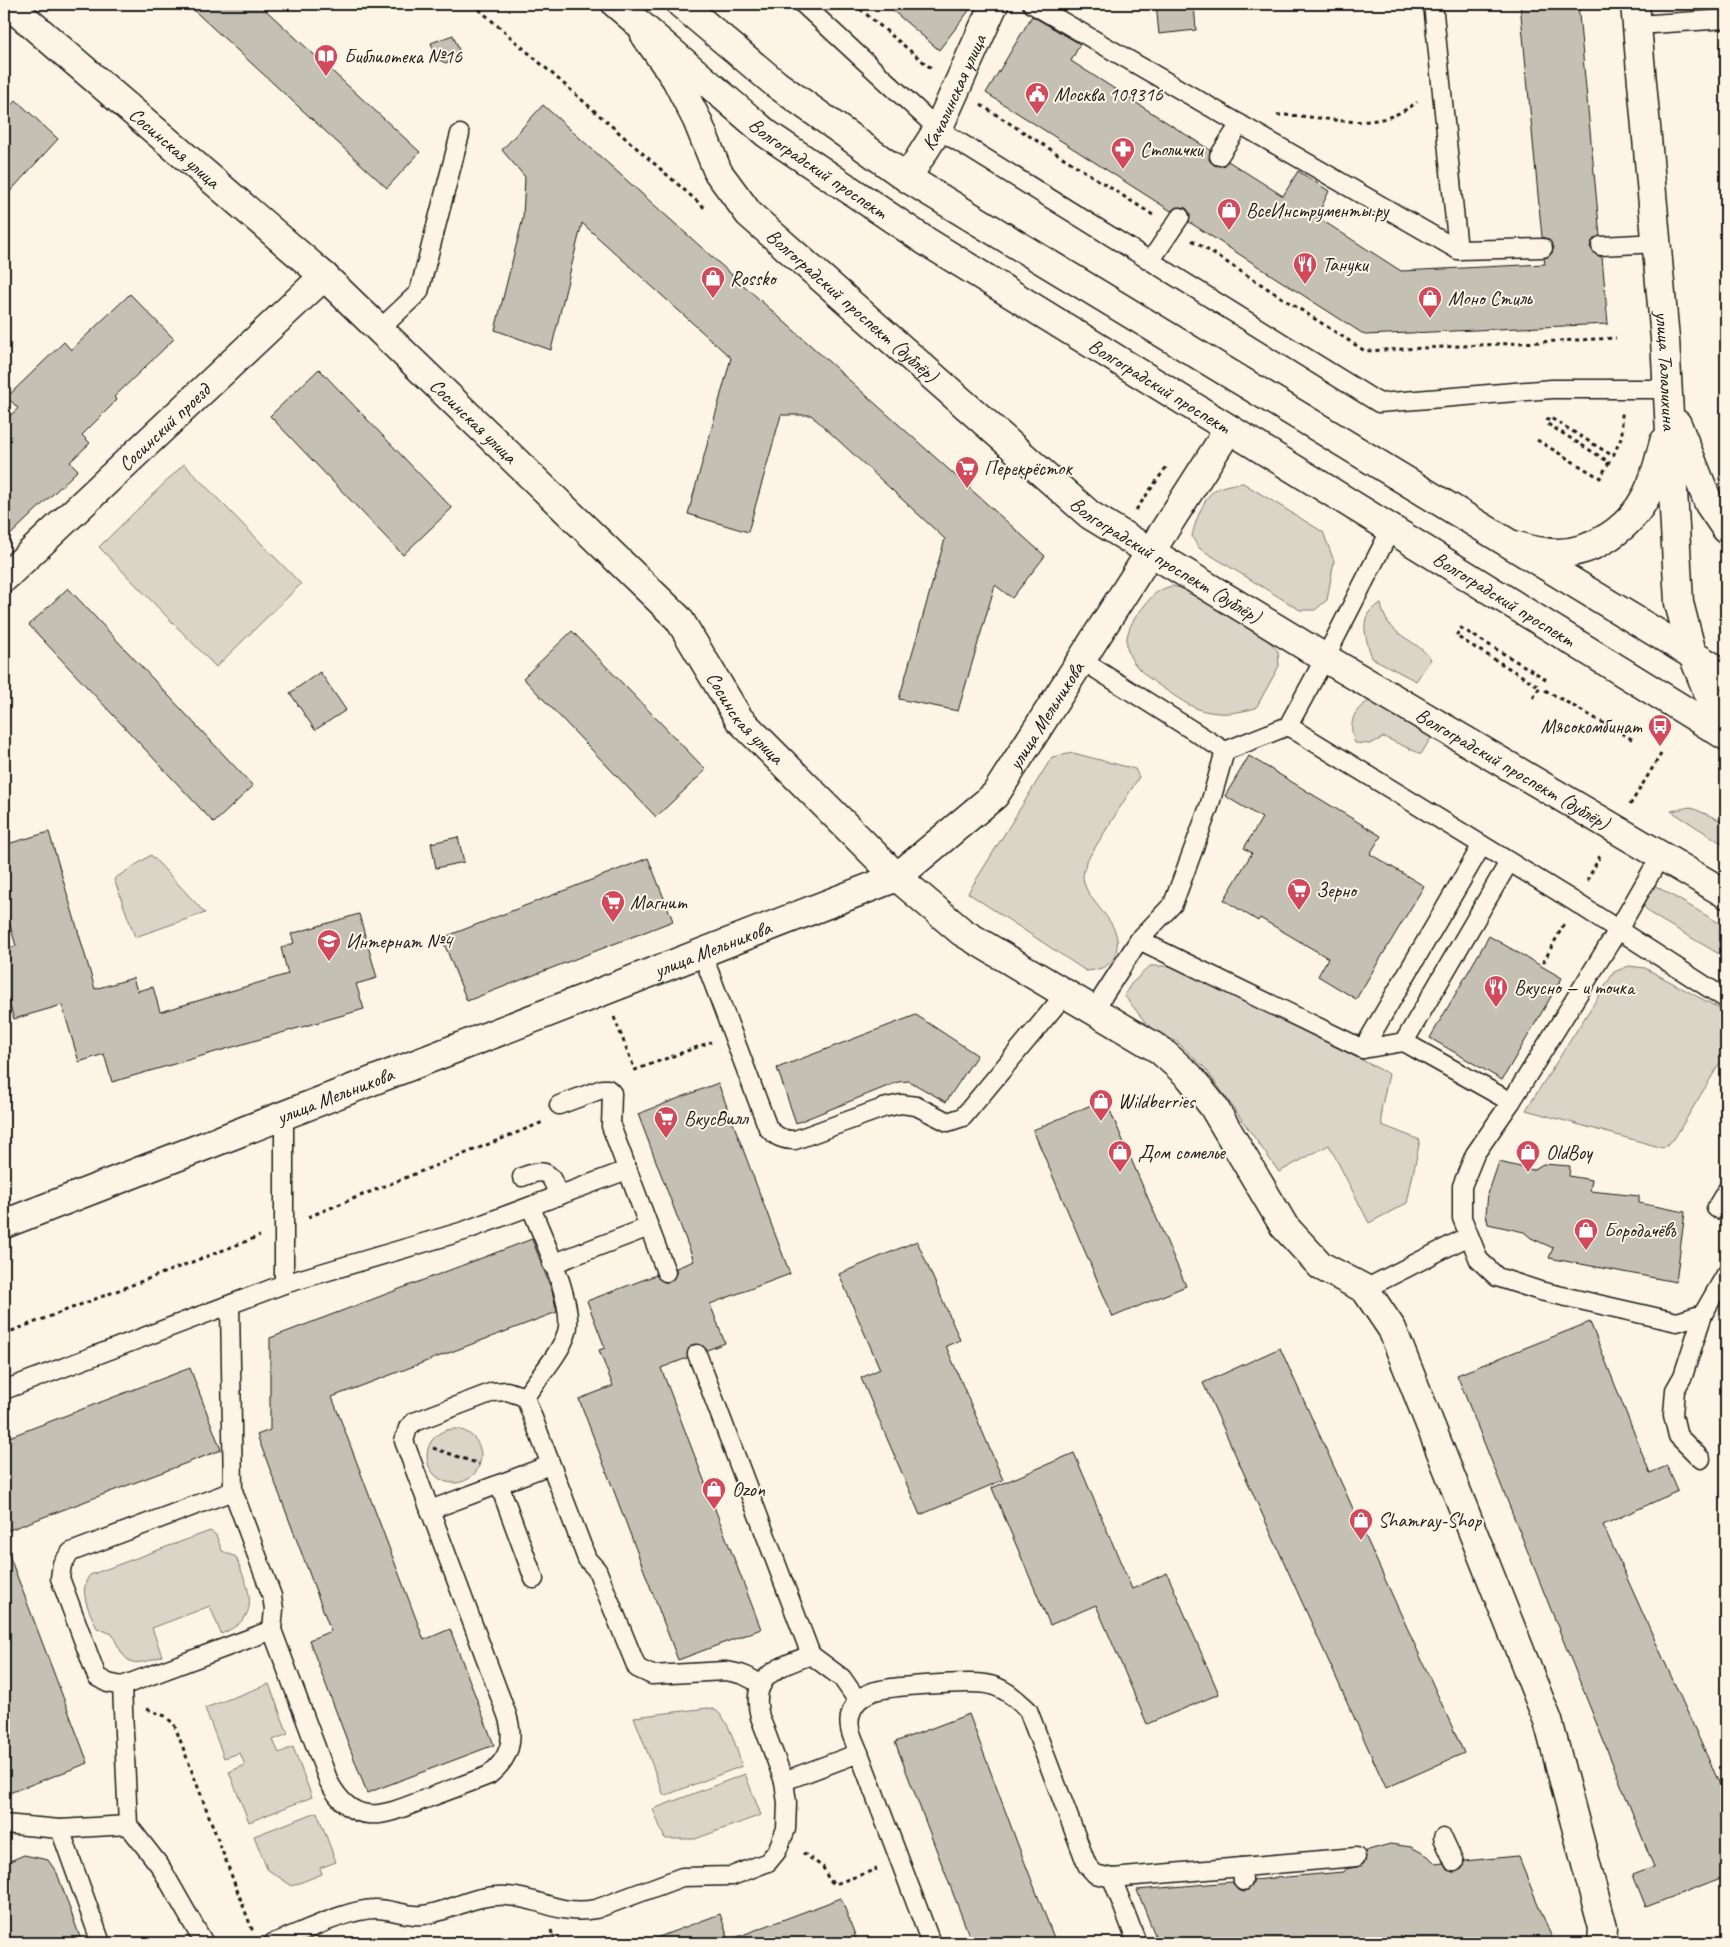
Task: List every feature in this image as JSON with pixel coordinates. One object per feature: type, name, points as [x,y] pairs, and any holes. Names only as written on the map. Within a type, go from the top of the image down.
[{"type":"street","name":"Волгоградский проспект","points":[[681,4],[776,84],[907,178],[1726,675]]},
{"type":"street","name":"Качалинская улица","points":[[907,178],[938,129],[994,4]]},
{"type":"street","name":"Сосинская улица","points":[[7,5],[324,276],[679,619],[739,719],[897,877],[962,932],[1160,1050],[1189,1076],[1214,1106],[1284,1226],[1321,1266],[1365,1289]]},
{"type":"street","name":"Волгоградский проспект","points":[[624,11],[767,134],[1000,289],[1726,736]]},
{"type":"street","name":"Волгоградский проспект (дублёр)","points":[[624,11],[676,79],[697,120],[718,172],[749,214],[1090,516],[1150,554],[1726,894]]},
{"type":"street","name":"улица Талалихина","points":[[1636,14],[1657,243],[1679,603],[1692,653],[1716,710],[1726,728]]},
{"type":"street","name":"Сосинский проезд","points":[[4,578],[324,276]]},
{"type":"street","points":[[1511,544],[1545,553],[1573,552],[1594,546],[1616,533],[1636,513],[1651,484],[1668,406]]},
{"type":"street","points":[[1668,406],[1709,504],[1726,529]]},
{"type":"street","name":"улица Мельникова","points":[[4,1224],[897,877],[995,795],[1229,430]]},
{"type":"street","points":[[1365,1289],[1392,1329],[1548,1721],[1603,1928],[1602,1943]]},
{"type":"lane","points":[[803,4],[938,129],[1379,403],[1552,389],[1622,391],[1668,406]]},
{"type":"lane","points":[[1032,4],[1458,250],[1543,248]]},
{"type":"lane","points":[[1433,4],[1458,250]]},
{"type":"lane","points":[[1636,14],[1726,19]]},
{"type":"lane","points":[[1220,156],[1240,124]]},
{"type":"lane","points":[[380,329],[418,292],[460,134]]},
{"type":"lane","points":[[1151,260],[1177,223]]},
{"type":"lane","points":[[1601,246],[1657,243]]},
{"type":"lane","points":[[1225,751],[1288,726],[1391,529]]},
{"type":"lane","points":[[1082,660],[1225,751]]},
{"type":"lane","points":[[1288,726],[1575,902],[1726,999]]},
{"type":"lane","points":[[1094,1010],[1139,940],[1173,904],[1210,807],[1225,751]]},
{"type":"lane","points":[[1363,1049],[1482,845]]},
{"type":"lane","points":[[1661,855],[1618,930],[1511,1102],[1475,1154],[1462,1186],[1462,1218],[1478,1260],[1497,1277],[1540,1290],[1677,1322],[1703,1314]]},
{"type":"lane","points":[[1404,1042],[1509,862]]},
{"type":"lane","points":[[1139,940],[1363,1049],[1404,1042],[1511,1102]]},
{"type":"lane","points":[[702,953],[768,1128],[779,1138],[795,1140],[883,1108],[901,1104],[916,1106],[948,1122],[963,1117],[1066,993]]},
{"type":"lane","points":[[559,1105],[602,1089],[610,1090],[613,1096],[611,1126],[666,1272]]},
{"type":"lane","points":[[284,1115],[284,1284]]},
{"type":"lane","points":[[4,1390],[284,1284],[464,1232],[627,1170]]},
{"type":"lane","points":[[522,1177],[536,1171],[545,1172],[552,1176],[559,1196]]},
{"type":"lane","points":[[1726,1191],[1716,1208],[1726,1212]]},
{"type":"lane","points":[[525,1397],[563,1341],[569,1321],[566,1301],[530,1207]]},
{"type":"lane","points":[[552,1264],[649,1227]]},
{"type":"lane","points":[[1365,1289],[1469,1236]]},
{"type":"lane","points":[[1701,1459],[1678,1436],[1673,1415],[1675,1390],[1683,1376],[1703,1314],[1726,1274]]},
{"type":"lane","points":[[230,1305],[233,1491],[272,1596],[274,1609],[272,1630],[329,1782],[342,1801],[351,1808],[366,1814],[385,1815],[490,1775],[500,1766],[510,1746],[511,1727],[404,1438],[408,1428],[414,1422],[493,1392],[507,1391],[525,1397]]},
{"type":"lane","points":[[697,1354],[811,1655],[836,1673],[858,1701]]},
{"type":"lane","points":[[525,1397],[586,1559],[598,1570],[636,1668],[652,1675],[737,1672],[746,1675],[761,1686]]},
{"type":"lane","points":[[430,1510],[550,1465]]},
{"type":"lane","points":[[499,1484],[534,1578]]},
{"type":"lane","points":[[204,1943],[160,1866],[128,1825],[122,1694],[97,1677],[62,1585],[62,1564],[71,1552],[233,1491]]},
{"type":"lane","points":[[122,1694],[272,1630]]},
{"type":"lane","points":[[273,1943],[366,1910],[384,1909],[422,1915],[441,1911],[474,1898],[491,1896],[523,1898],[563,1910],[583,1911],[596,1909],[682,1877],[732,1876],[768,1862],[783,1841],[787,1819],[784,1781],[758,1708],[761,1686],[770,1673],[777,1668],[811,1655]]},
{"type":"lane","points":[[931,1943],[849,1728],[850,1713],[858,1701],[873,1692],[965,1683],[986,1684],[1012,1694],[1028,1710],[1087,1864],[1095,1874],[1112,1878],[1243,1874],[1356,1857]]},
{"type":"lane","points":[[784,1781],[824,1773],[859,1753]]},
{"type":"lane","points":[[4,1824],[60,1829],[128,1825]]},
{"type":"lane","points":[[60,1829],[101,1943]]},
{"type":"lane","points":[[1443,1838],[1454,1862]]},
{"type":"lane","points":[[1112,1878],[1137,1943]]},
{"type":"path","points":[[854,4],[956,89],[1177,223],[1365,351],[1616,338]]},
{"type":"path","points":[[1240,124],[1260,116],[1289,115],[1343,122],[1390,119],[1406,111],[1441,84]]},
{"type":"path","points":[[1537,440],[1600,478],[1610,462],[1546,423],[1550,417],[1614,456],[1622,436],[1622,410]]},
{"type":"path","points":[[1118,534],[1169,464]]},
{"type":"path","points":[[1533,698],[1540,687],[1456,636],[1461,628],[1550,681]]},
{"type":"path","points":[[1545,690],[1635,742]]},
{"type":"path","points":[[1543,963],[1575,902]]},
{"type":"path","points":[[605,990],[634,1070],[732,1034]]},
{"type":"path","points":[[404,1438],[517,1477]]},
{"type":"path","points":[[122,1694],[160,1713],[174,1724],[254,1934]]},
{"type":"path","points":[[783,1841],[817,1860],[835,1884],[900,1860]]},
{"type":"shaded area","points":[[184,464],[301,584],[216,667],[99,547]]},
{"type":"shaded area","points":[[1243,483],[1323,532],[1334,561],[1327,600],[1315,610],[1300,610],[1199,548],[1192,537],[1200,511],[1211,493],[1222,487]]},
{"type":"shaded area","points":[[1172,586],[1190,590],[1264,636],[1278,651],[1279,666],[1256,708],[1228,713],[1204,711],[1184,702],[1158,684],[1138,668],[1131,659],[1127,648],[1127,637],[1131,625],[1153,595]]},
{"type":"shaded area","points":[[1381,604],[1384,615],[1395,630],[1424,651],[1431,659],[1416,681],[1372,658],[1367,643],[1366,620],[1373,608]]},
{"type":"shaded area","points":[[1372,700],[1434,733],[1421,754],[1384,737],[1370,744],[1355,743],[1352,730],[1353,718],[1365,703]]},
{"type":"shaded area","points":[[1073,753],[1135,769],[1139,777],[1086,862],[1083,877],[1085,887],[1110,922],[1115,931],[1117,941],[1116,952],[1108,964],[1100,969],[1086,971],[968,893],[1052,757]]},
{"type":"shaded area","points":[[1690,807],[1726,823],[1726,846],[1671,811]]},
{"type":"shaded area","points":[[151,855],[205,913],[135,937],[114,879]]},
{"type":"shaded area","points":[[1654,885],[1726,927],[1726,958],[1654,916],[1643,906]]},
{"type":"shaded area","points":[[1150,966],[1179,966],[1389,1074],[1381,1110],[1382,1125],[1420,1140],[1407,1203],[1369,1223],[1329,1145],[1279,1172],[1205,1068],[1176,1041],[1153,1032],[1124,995],[1131,984]]},
{"type":"shaded area","points":[[1629,966],[1645,968],[1726,1012],[1726,1053],[1674,1139],[1663,1148],[1526,1110],[1614,972]]},
{"type":"shaded area","points":[[454,1429],[464,1431],[473,1437],[479,1446],[481,1456],[479,1466],[473,1475],[464,1481],[454,1483],[444,1481],[435,1475],[429,1466],[427,1456],[429,1446],[435,1437],[444,1431]]},
{"type":"shaded area","points":[[210,1531],[216,1535],[222,1551],[236,1557],[248,1592],[248,1611],[235,1627],[221,1634],[210,1606],[152,1628],[162,1656],[142,1662],[130,1661],[121,1652],[112,1634],[97,1628],[86,1601],[86,1581],[90,1575]]},
{"type":"shaded area","points":[[269,1684],[288,1734],[273,1740],[279,1753],[293,1747],[312,1797],[249,1822],[229,1772],[245,1765],[240,1753],[224,1758],[205,1708]]},
{"type":"shaded area","points":[[708,1708],[715,1710],[726,1722],[742,1766],[664,1796],[634,1717]]},
{"type":"shaded area","points":[[745,1774],[761,1815],[695,1839],[666,1839],[664,1837],[653,1809]]},
{"type":"shaded area","points":[[317,1812],[336,1862],[320,1868],[322,1874],[292,1886],[267,1869],[254,1836]]},
{"type":"building","points":[[187,4],[259,4],[420,152],[387,188]]},
{"type":"building","points":[[885,4],[974,4],[939,50]]},
{"type":"building","points":[[1156,4],[1194,4],[1196,30],[1159,34]]},
{"type":"building","points":[[1520,4],[1578,4],[1600,236],[1592,241],[1590,247],[1596,255],[1602,257],[1608,324],[1365,335],[1189,222],[1190,213],[1186,208],[1176,207],[1171,211],[986,93],[1032,16],[1080,44],[1071,61],[1210,150],[1209,160],[1214,165],[1223,166],[1228,161],[1283,196],[1298,171],[1329,191],[1317,217],[1401,271],[1545,264],[1544,258],[1552,253],[1554,247],[1548,239],[1542,237]]},
{"type":"building","points":[[453,35],[459,50],[455,60],[446,63],[437,59],[431,43]]},
{"type":"building","points":[[16,100],[58,139],[4,198],[4,113]]},
{"type":"building","name":"Rossko","points":[[543,105],[1045,556],[1012,598],[995,585],[958,711],[899,699],[945,539],[811,415],[781,415],[748,532],[688,514],[731,358],[582,223],[551,350],[495,330],[523,218],[525,177],[502,150]]},
{"type":"building","points":[[130,294],[174,339],[114,397],[117,400],[82,435],[90,443],[70,462],[78,470],[4,541],[4,422],[18,408],[7,397],[64,342],[71,350]]},
{"type":"building","points":[[319,369],[452,508],[403,555],[270,416]]},
{"type":"building","points":[[68,588],[253,786],[214,823],[29,625]]},
{"type":"building","points":[[572,631],[706,770],[656,817],[523,678]]},
{"type":"building","points":[[320,672],[346,710],[315,730],[290,693]]},
{"type":"building","points":[[1249,756],[1381,836],[1370,854],[1424,886],[1356,999],[1318,976],[1328,958],[1260,918],[1258,921],[1224,900],[1252,853],[1244,848],[1262,818],[1225,796]]},
{"type":"building","name":"Интернат №4","points":[[49,832],[95,989],[133,978],[137,991],[153,987],[160,1012],[288,974],[281,948],[294,943],[291,934],[359,914],[377,978],[356,984],[364,1009],[112,1082],[104,1054],[79,1062],[62,1005],[14,1019],[4,986],[4,949],[16,946],[4,904],[4,845]]},
{"type":"building","points":[[458,837],[464,862],[436,868],[431,843]]},
{"type":"building","points":[[648,858],[673,921],[467,1001],[442,938]]},
{"type":"building","name":"Вкусно — и точка","points":[[1489,936],[1562,978],[1502,1080],[1430,1038]]},
{"type":"building","points":[[916,1015],[977,1055],[946,1102],[909,1081],[898,1082],[796,1123],[777,1068]]},
{"type":"building","points":[[718,1083],[790,1274],[710,1304],[725,1343],[707,1350],[703,1346],[694,1344],[689,1348],[687,1358],[661,1368],[761,1629],[678,1660],[579,1399],[613,1386],[599,1350],[605,1348],[587,1301],[656,1275],[664,1282],[670,1282],[676,1274],[676,1268],[694,1261],[638,1114]]},
{"type":"building","points":[[1105,1099],[1186,1286],[1113,1317],[1033,1130]]},
{"type":"building","points":[[1499,1162],[1533,1170],[1543,1164],[1570,1166],[1569,1176],[1592,1180],[1590,1191],[1639,1196],[1639,1203],[1685,1212],[1676,1282],[1549,1258],[1553,1248],[1531,1238],[1524,1232],[1488,1224],[1486,1214],[1488,1194]]},
{"type":"building","points":[[532,1239],[552,1291],[557,1312],[332,1397],[424,1640],[450,1629],[494,1745],[367,1793],[309,1640],[331,1631],[257,1435],[270,1430],[270,1338]]},
{"type":"building","points":[[917,1241],[960,1340],[946,1346],[1003,1480],[920,1515],[861,1378],[880,1369],[839,1274]]},
{"type":"building","points":[[1590,1322],[1650,1473],[1667,1466],[1678,1491],[1603,1525],[1726,1798],[1726,1876],[1646,1907],[1633,1875],[1654,1867],[1457,1375]]},
{"type":"building","points":[[1280,1348],[1464,1753],[1386,1788],[1203,1383]]},
{"type":"building","points":[[190,1368],[221,1450],[4,1532],[4,1439]]},
{"type":"building","points":[[1074,1453],[1132,1589],[1167,1573],[1219,1694],[1147,1724],[1096,1605],[1050,1625],[992,1488]]},
{"type":"building","points":[[4,1547],[6,1547],[88,1763],[4,1795]]},
{"type":"building","points":[[969,1714],[1056,1943],[972,1943],[895,1742]]},
{"type":"building","points":[[1390,1844],[1411,1847],[1428,1856],[1436,1864],[1443,1863],[1447,1870],[1453,1872],[1462,1869],[1464,1861],[1518,1856],[1554,1943],[1158,1943],[1137,1890],[1232,1882],[1238,1890],[1244,1892],[1252,1886],[1254,1880],[1343,1872],[1345,1869],[1357,1867],[1365,1862],[1365,1851]]},
{"type":"building","points":[[24,1855],[48,1860],[57,1873],[82,1943],[4,1943],[4,1868],[10,1861]]},
{"type":"building","points":[[841,1898],[858,1943],[649,1943],[648,1941],[720,1914],[729,1940]]},
{"type":"place","name":"Библиотека №16","points":[[326,77]]},
{"type":"place","name":"Москва 109316","points":[[1037,115]]},
{"type":"place","name":"Столички","points":[[1123,170]]},
{"type":"place","name":"ВсеИнструменты.ру","points":[[1229,231]]},
{"type":"place","name":"Тануки","points":[[1305,285]]},
{"type":"place","name":"Rossko","points":[[713,299]]},
{"type":"place","name":"Моно Стиль","points":[[1430,319]]},
{"type":"place","name":"Перекрёсток","points":[[967,489]]},
{"type":"place","name":"Мясокомбинат","points":[[1660,747]]},
{"type":"place","name":"Зерно","points":[[1299,911]]},
{"type":"place","name":"Магнит","points":[[613,923]]},
{"type":"place","name":"Интернат №4","points":[[329,962]]},
{"type":"place","name":"Вкусно — и точка","points":[[1496,1008]]},
{"type":"place","name":"Wildberries","points":[[1101,1122]]},
{"type":"place","name":"ВкусВилл","points":[[666,1139]]},
{"type":"place","name":"Дом сомелье","points":[[1120,1173]]},
{"type":"place","name":"OldBoy","points":[[1528,1173]]},
{"type":"place","name":"Бородачёвъ","points":[[1586,1251]]},
{"type":"place","name":"Ozon","points":[[714,1510]]},
{"type":"place","name":"Shamray-Shop","points":[[1361,1541]]}]
